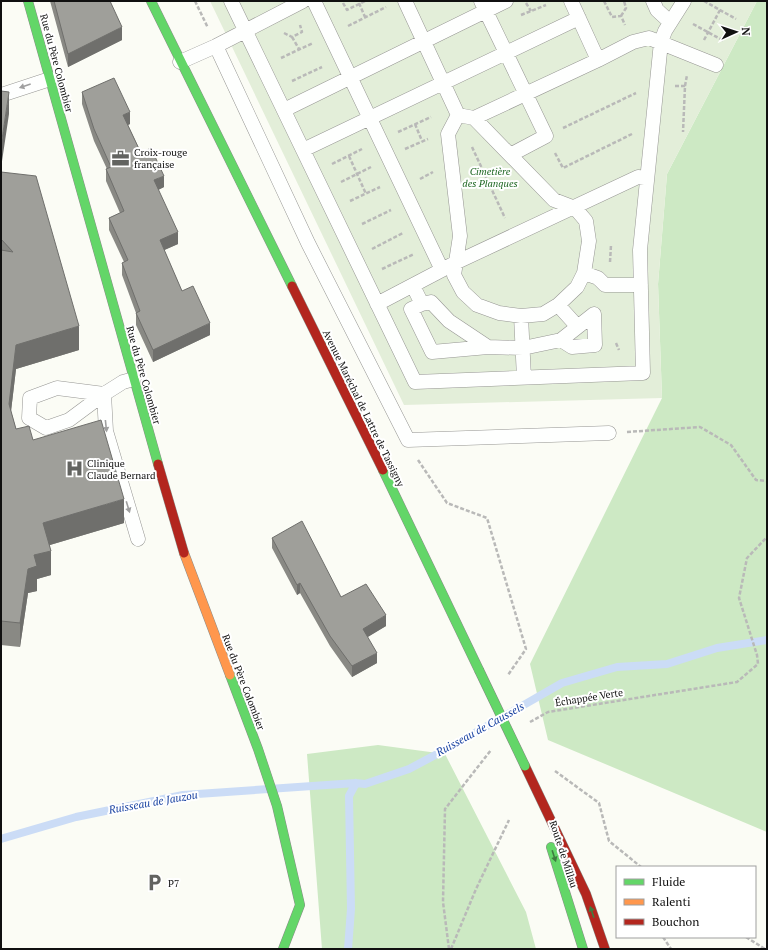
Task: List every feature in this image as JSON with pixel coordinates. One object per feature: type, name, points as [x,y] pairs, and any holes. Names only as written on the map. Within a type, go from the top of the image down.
[{"type":"main road","name":"Rue du Père Colombier","points":[[28,1],[183,552],[258,749],[277,806],[300,905],[283,949]]},
{"type":"main road","name":"Avenue Maréchal de Lattre de Tassigny","points":[[143,1],[180,62]]},
{"type":"main road","name":"Avenue Maréchal de Lattre de Tassigny","points":[[151,1],[351,404],[525,766]]},
{"type":"main road","name":"Route de Millau","points":[[525,766],[584,949]]},
{"type":"main road","points":[[525,766],[586,894],[605,949]]},
{"type":"lane","points":[[231,1],[415,382],[643,373],[640,250],[656,86],[661,42],[670,22],[684,1]]},
{"type":"lane","points":[[180,62],[216,46],[303,1]]},
{"type":"lane","points":[[314,1],[442,270]]},
{"type":"lane","points":[[405,1],[458,115]]},
{"type":"lane","points":[[284,110],[424,42],[483,6],[506,1]]},
{"type":"lane","points":[[570,1],[598,60]]},
{"type":"lane","points":[[653,1],[657,10],[670,22]]},
{"type":"lane","points":[[483,6],[546,136],[510,155]]},
{"type":"lane","points":[[303,150],[578,18]]},
{"type":"lane","points":[[474,118],[633,42],[649,38],[716,65]]},
{"type":"lane","points":[[216,46],[308,243],[408,440],[609,433]]},
{"type":"lane","points":[[1,95],[50,79]]},
{"type":"lane","points":[[458,115],[474,118],[554,200],[575,208],[586,221],[589,241],[584,273],[577,286],[558,305],[543,314],[521,316],[499,313],[478,305],[463,292],[454,275],[460,236],[448,134],[458,115]]},
{"type":"lane","points":[[377,304],[457,262],[575,208],[638,177],[647,178]]},
{"type":"lane","points":[[584,273],[598,278],[605,285],[641,285]]},
{"type":"lane","points":[[413,286],[422,304]]},
{"type":"lane","points":[[488,347],[449,321],[431,302],[422,304],[411,310],[432,352],[488,347],[523,348],[561,340],[594,314],[595,346],[572,347],[561,340]]},
{"type":"lane","points":[[558,305],[577,326]]},
{"type":"lane","points":[[521,316],[524,378]]},
{"type":"lane","points":[[104,394],[56,388],[30,398],[29,418],[46,428],[69,420],[123,382],[134,379]]},
{"type":"lane","points":[[104,394],[106,431],[138,539]]},
{"type":"path","points":[[195,1],[216,46]]},
{"type":"path","points":[[343,3],[347,10],[364,1]]},
{"type":"path","points":[[526,1],[531,11]]},
{"type":"path","points":[[604,1],[612,17],[621,16]]},
{"type":"path","points":[[621,16],[626,8],[624,1]]},
{"type":"path","points":[[704,1],[736,19]]},
{"type":"path","points":[[359,3],[365,17]]},
{"type":"path","points":[[518,16],[546,4]]},
{"type":"path","points":[[621,16],[633,42]]},
{"type":"path","points":[[689,22],[724,41]]},
{"type":"path","points":[[292,37],[302,32],[300,25]]},
{"type":"path","points":[[281,32],[292,37],[299,49]]},
{"type":"path","points":[[290,81],[328,64]]},
{"type":"path","points":[[652,133],[631,134],[563,168],[546,136],[648,87],[656,86],[685,86],[683,132]]},
{"type":"path","points":[[398,132],[431,117]]},
{"type":"path","points":[[415,124],[422,141]]},
{"type":"path","points":[[472,145],[514,236]]},
{"type":"path","points":[[332,164],[368,146]]},
{"type":"path","points":[[349,156],[366,194]]},
{"type":"path","points":[[350,201],[386,184]]},
{"type":"path","points":[[374,254],[372,249],[406,231],[417,252],[381,270],[378,265]]},
{"type":"path","points":[[412,242],[426,236]]},
{"type":"path","points":[[609,433],[700,427],[731,445],[756,480],[767,481]]},
{"type":"path","points":[[408,440],[421,466],[447,502],[487,518],[526,649],[507,677]]},
{"type":"path","name":"Échappée Verte","points":[[524,726],[548,712],[737,682],[758,664],[757,655],[739,598],[747,558],[767,537]]},
{"type":"path","points":[[450,949],[443,902],[445,809],[494,746]]},
{"type":"path","points":[[550,767],[599,803],[609,841],[640,866]]},
{"type":"path","points":[[450,949],[476,889],[509,820]]},
{"type":"path","points":[[664,938],[671,949]]},
{"type":"path","points":[[748,938],[765,949]]},
{"type":"green space","name":"Cimetière des Planques","points":[[210,1],[757,1],[667,174],[658,284],[662,398],[404,405]]},
{"type":"green space","points":[[757,1],[767,1],[767,832],[548,740],[530,664],[662,398],[658,284],[667,174]]},
{"type":"green space","points":[[378,745],[445,754],[526,912],[536,949],[322,949],[307,754]]},
{"type":"building","points":[[54,1],[110,1],[122,27],[68,54]]},
{"type":"building","points":[[114,78],[130,112],[123,115],[141,153],[151,148],[164,176],[154,180],[178,232],[160,240],[182,291],[193,286],[210,323],[153,350],[136,313],[140,311],[122,263],[128,260],[109,218],[124,211],[106,169],[111,167],[94,129],[82,92]]},
{"type":"building","points":[[1,91],[9,92],[1,146]]},
{"type":"building","points":[[1,172],[36,176],[79,326],[16,345],[9,404],[16,429],[29,426],[33,440],[101,420],[124,499],[43,523],[51,551],[34,555],[37,566],[28,569],[20,623],[1,621],[1,250],[13,252],[1,239]]},
{"type":"building","points":[[302,521],[341,597],[366,584],[386,615],[363,629],[377,653],[352,666],[330,636],[300,583],[297,585],[272,538]]},
{"type":"waterway","name":"Ruisseau de Caussels","points":[[1,839],[76,817],[183,795],[356,783],[365,784],[409,769],[562,683],[617,667],[667,664],[717,648],[767,640]]},
{"type":"waterway","name":"Ruisseau de Caussels","points":[[348,949],[351,909],[349,796],[356,783]]},
{"type":"traffic: fast","points":[[28,1],[158,464]]},
{"type":"traffic: fast","points":[[151,1],[292,286]]},
{"type":"traffic: fast","points":[[383,470],[479,670]]},
{"type":"traffic: fast","points":[[479,670],[525,766]]},
{"type":"traffic: fast","points":[[230,675],[258,749],[277,806],[300,905],[283,949]]},
{"type":"traffic: fast","points":[[551,847],[583,949]]},
{"type":"traffic: slow","points":[[184,553],[230,675]]},
{"type":"traffic: jam","points":[[292,286],[383,470]]},
{"type":"traffic: jam","points":[[158,464],[184,553]]},
{"type":"traffic: jam","points":[[525,766],[586,894],[605,949]]},
{"type":"place","name":"Croix-rouge française","points":[[121,158]]},
{"type":"place","name":"Clinique Claude Bernard","points":[[74,469]]},
{"type":"place","name":"P7","points":[[155,883]]},
{"type":"water label","name":"Ruisseau de Jauzou","points":[[153,802]]}]
